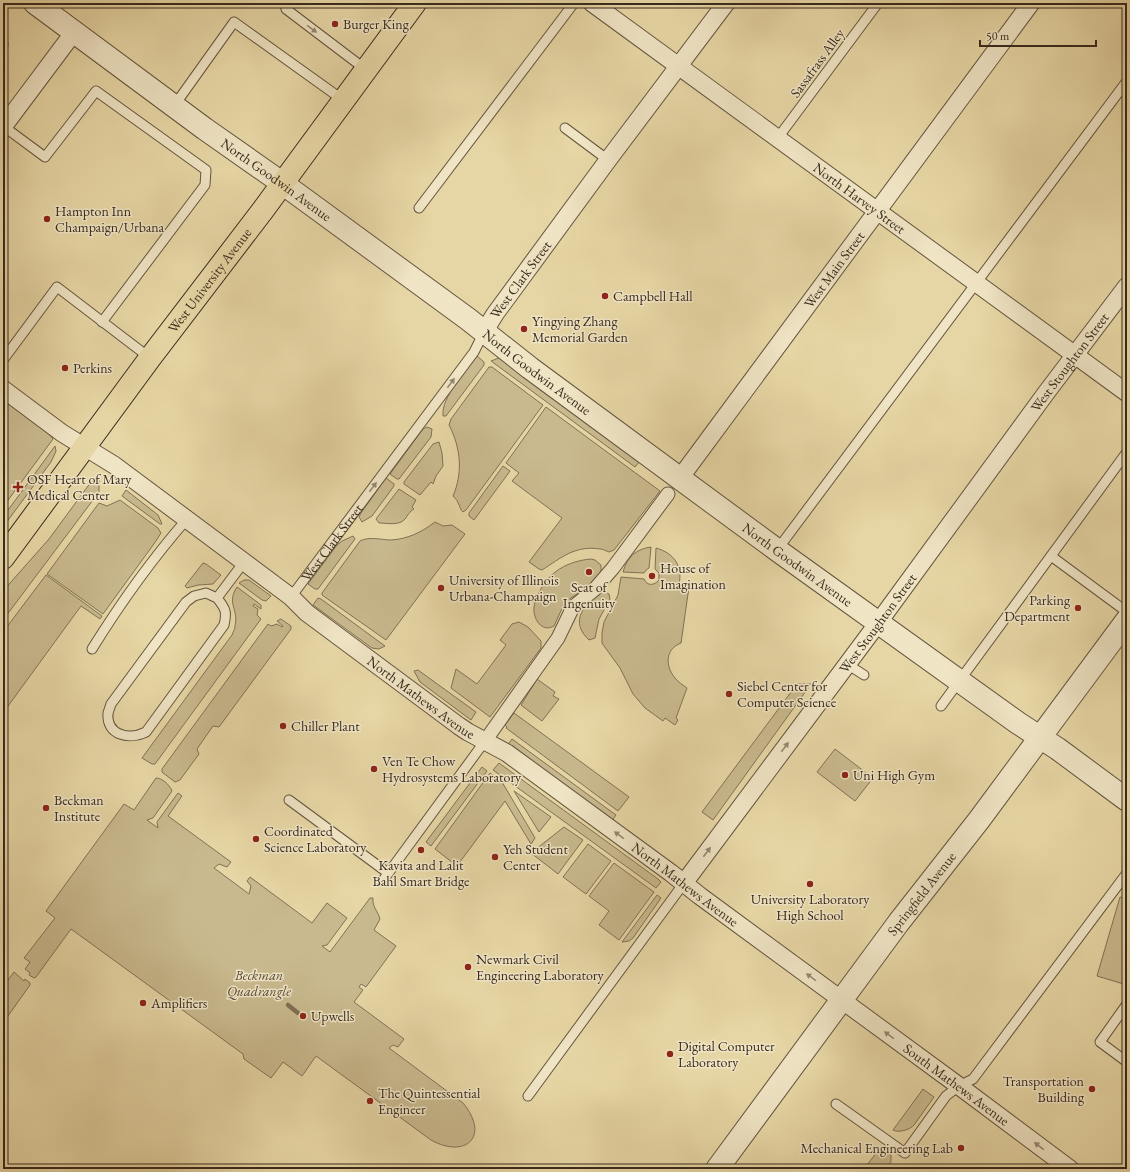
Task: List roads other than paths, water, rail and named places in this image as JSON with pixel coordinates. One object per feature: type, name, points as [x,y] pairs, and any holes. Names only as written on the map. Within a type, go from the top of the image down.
[{"type":"main road","name":"West University Avenue","points":[[3,558],[150,358],[263,210],[414,3]]},
{"type":"street","name":"North Goodwin Avenue","points":[[35,3],[174,106],[468,319],[674,486],[777,550],[1040,738],[1058,749],[1127,800]]},
{"type":"street","name":"North Harvey Street","points":[[592,3],[1127,393]]},
{"type":"street","name":"West Clark Street","points":[[484,332],[495,314],[608,160],[726,3]]},
{"type":"street","name":"West Main Street","points":[[674,486],[1031,3]]},
{"type":"street","points":[[3,127],[74,32]]},
{"type":"street","name":"West Stoughton Street","points":[[684,883],[878,623],[1074,355],[1127,286]]},
{"type":"street","name":"North Mathews Avenue","points":[[3,389],[56,429],[114,465],[291,596],[307,613],[464,729],[507,754],[842,1000]]},
{"type":"street","points":[[485,741],[558,638],[573,607],[594,590],[613,568],[674,486]]},
{"type":"street","name":"Springfield Avenue","points":[[717,1169],[899,922],[979,820],[1127,620]]},
{"type":"street","name":"South Mathews Avenue","points":[[842,1000],[1070,1169]]},
{"type":"lane","points":[[286,3],[286,9],[365,70]]},
{"type":"lane","points":[[419,208],[574,3]]},
{"type":"lane","name":"Sassafrass Alley","points":[[777,139],[878,3]]},
{"type":"lane","points":[[174,106],[234,22],[343,100]]},
{"type":"lane","points":[[777,550],[1127,81]]},
{"type":"lane","points":[[3,127],[45,157],[96,91],[206,170],[205,185],[102,322]]},
{"type":"lane","points":[[565,128],[608,160]]},
{"type":"lane","points":[[3,360],[57,287],[150,358]]},
{"type":"lane","name":"West Clark Street","points":[[291,596],[474,352],[484,332]]},
{"type":"lane","points":[[942,706],[1127,452]]},
{"type":"lane","points":[[92,649],[133,589],[172,536],[187,519]]},
{"type":"lane","points":[[1051,556],[1127,612]]},
{"type":"lane","points":[[217,598],[244,562]]},
{"type":"lane","points":[[206,593],[217,598],[225,608],[226,617],[224,625],[211,644],[146,732],[131,737],[118,734],[109,723],[108,714],[111,704],[186,602],[194,596],[206,593]]},
{"type":"lane","points":[[847,664],[864,675]]},
{"type":"lane","points":[[289,800],[386,876],[485,741]]},
{"type":"lane","points":[[836,1104],[905,1153],[942,1101],[959,1086],[973,1079],[1127,873]]},
{"type":"lane","name":"West Stoughton Street","points":[[528,1096],[684,883]]},
{"type":"lane","points":[[1127,1004],[1100,1042],[1127,1062]]},
{"type":"waterway","points":[[288,1005],[298,1013]]},
{"type":"place","name":"Burger King","points":[[335,24]]},
{"type":"place","name":"Hampton Inn Champaign/Urbana","points":[[47,219]]},
{"type":"place","name":"Campbell Hall","points":[[605,296]]},
{"type":"place","name":"Yingying Zhang Memorial Garden","points":[[524,329]]},
{"type":"place","name":"Perkins","points":[[65,368]]},
{"type":"place","name":"OSF Heart of Mary Medical Center","points":[[18,487]]},
{"type":"place","name":"Seat of Ingenuity","points":[[589,572]]},
{"type":"place","name":"House of Imagination","points":[[652,576]]},
{"type":"place","name":"University of Illinois Urbana-Champaign","points":[[441,588]]},
{"type":"place","name":"Parking Department","points":[[1078,608]]},
{"type":"place","name":"Siebel Center for Computer Science","points":[[729,694]]},
{"type":"place","name":"Chiller Plant","points":[[283,726]]},
{"type":"place","name":"Ven Te Chow Hydrosystems Laboratory","points":[[374,769]]},
{"type":"place","name":"Uni High Gym","points":[[845,775]]},
{"type":"place","name":"Beckman Institute","points":[[46,808]]},
{"type":"place","name":"Coordinated Science Laboratory","points":[[256,839]]},
{"type":"place","name":"Kavita and Lalit Bahl Smart Bridge","points":[[421,850]]},
{"type":"place","name":"Yeh Student Center","points":[[495,857]]},
{"type":"place","name":"University Laboratory High School","points":[[810,884]]},
{"type":"place","name":"Newmark Civil Engineering Laboratory","points":[[468,967]]},
{"type":"place","name":"Amplifiers","points":[[143,1003]]},
{"type":"place","name":"Upwells","points":[[303,1016]]},
{"type":"place","name":"Digital Computer Laboratory","points":[[670,1054]]},
{"type":"place","name":"Transportation Building","points":[[1092,1089]]},
{"type":"place","name":"The Quintessential Engineer","points":[[370,1101]]},
{"type":"place","name":"Mechanical Engineering Lab","points":[[961,1148]]},
{"type":"park label","name":"Beckman Quadrangle","points":[[259,984]]}]
